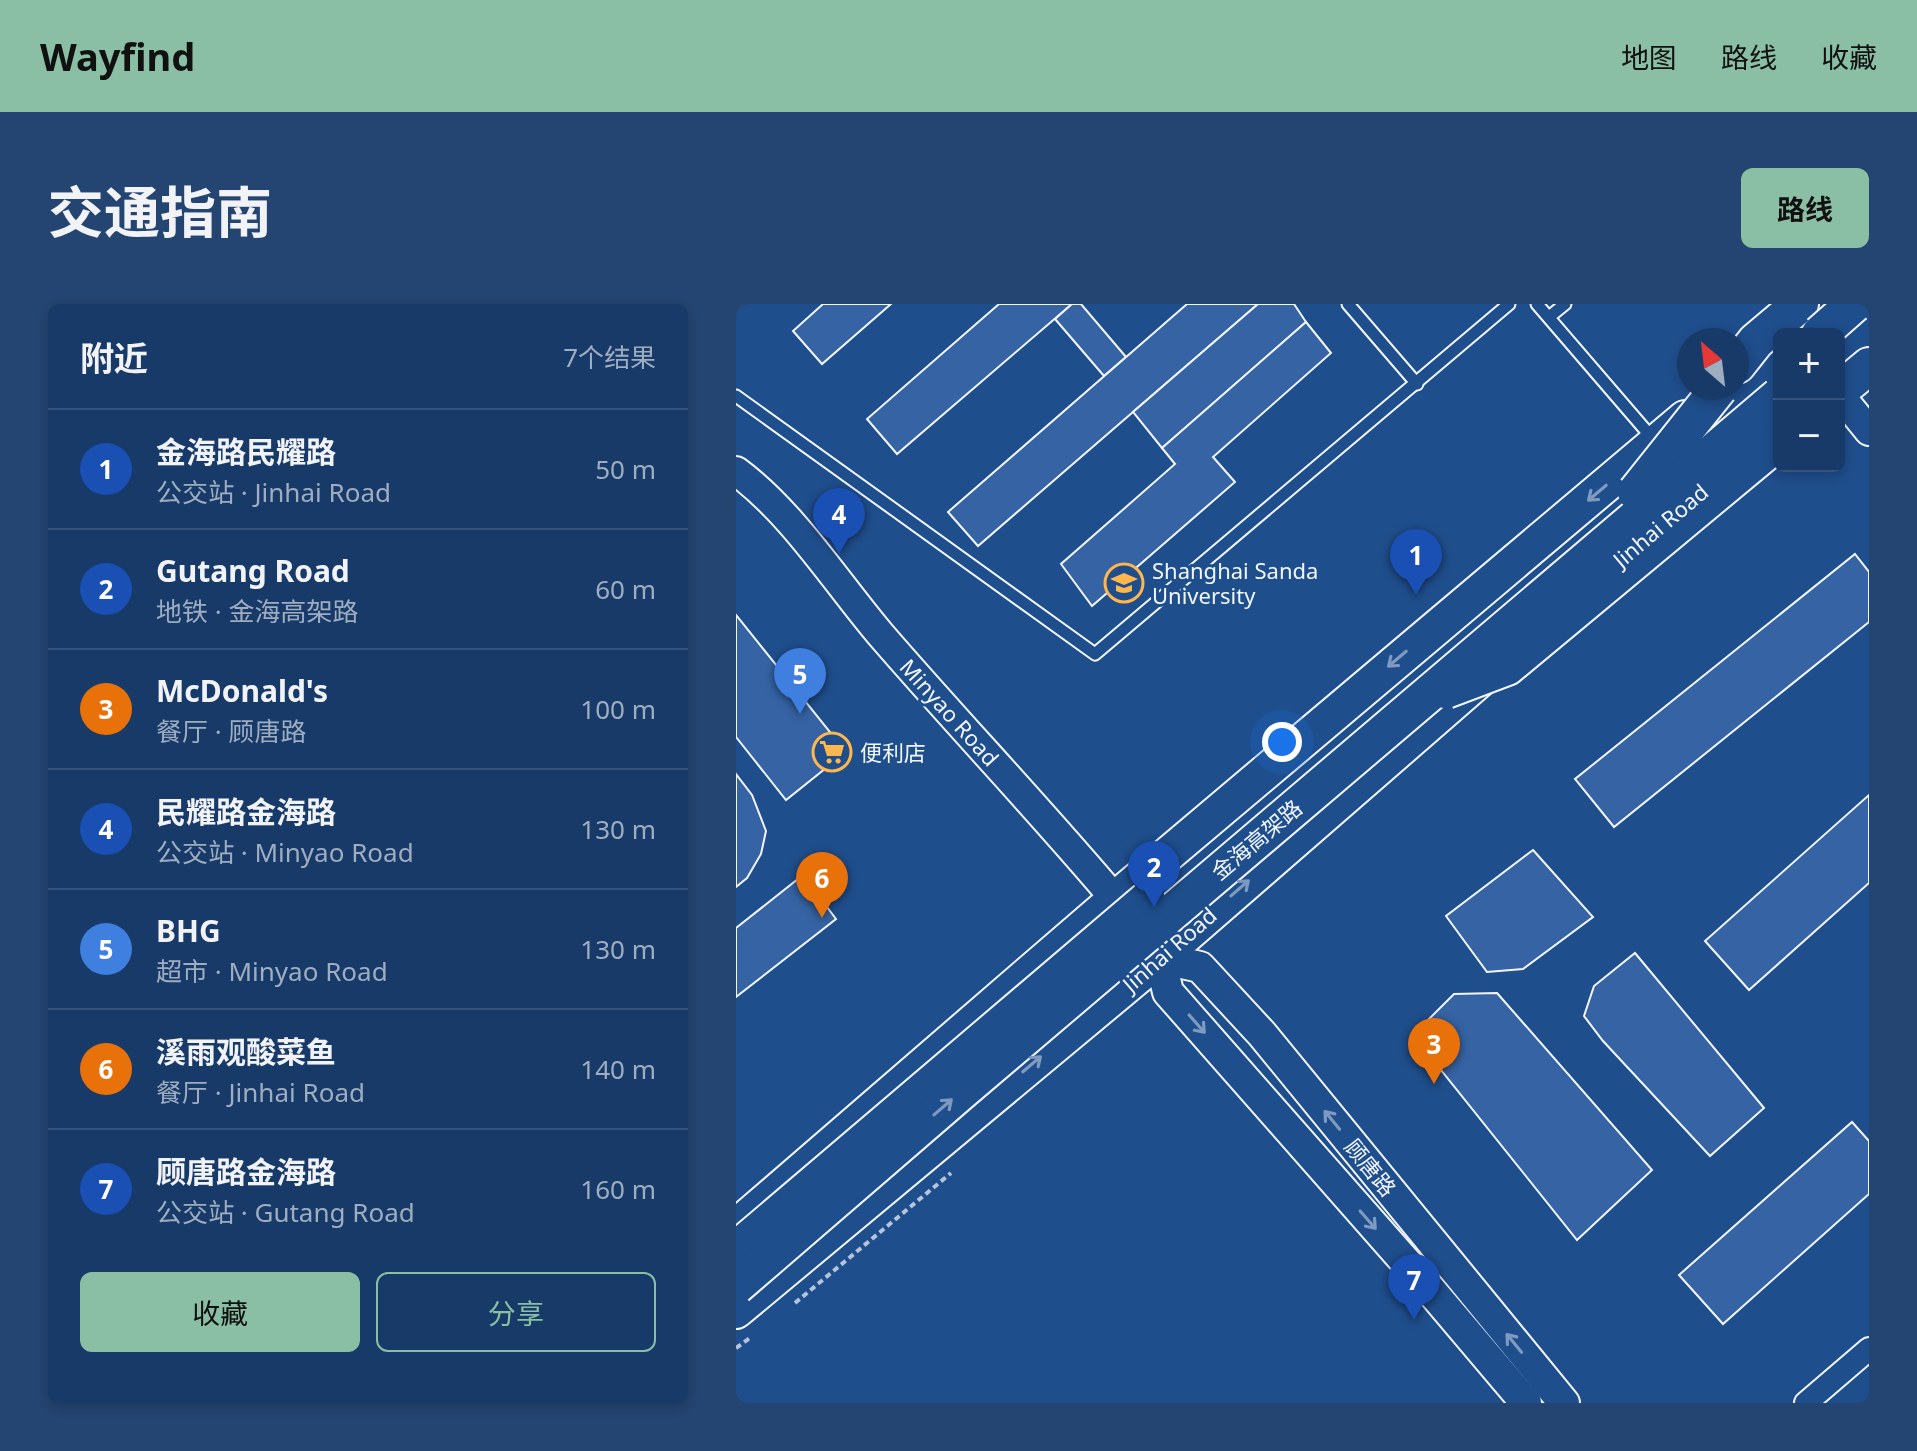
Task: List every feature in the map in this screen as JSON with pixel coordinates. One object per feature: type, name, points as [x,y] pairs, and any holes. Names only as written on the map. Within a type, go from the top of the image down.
[{"type":"highway","points":[[1749,350],[1800,304]]},
{"type":"highway","points":[[1827,328],[1854,304]]},
{"type":"highway","points":[[1845,340],[1869,320]]},
{"type":"highway","points":[[1845,388],[1869,366]]},
{"type":"highway","name":"金海高架路","points":[[736,1250],[1058,974],[1773,374]]},
{"type":"highway","points":[[1636,492],[1711,400]]},
{"type":"highway","name":"金海高架路","points":[[736,1286],[1774,400]]},
{"type":"highway","points":[[1419,701],[1507,667],[1773,446]]},
{"type":"main road","points":[[1799,328],[1827,304]]},
{"type":"main road","points":[[1845,367],[1869,347]]},
{"type":"main road","points":[[1749,368],[1773,349]]},
{"type":"main road","points":[[736,1227],[1115,899],[1706,400]]},
{"type":"main road","name":"Jinhai Road","points":[[736,1311],[1160,958],[1773,428]]},
{"type":"main road","name":"Minyao Road","points":[[1115,899],[1160,958]]},
{"type":"main road","points":[[1160,958],[1168,992],[1526,1403]]},
{"type":"main road","name":"顾唐路","points":[[1160,958],[1200,967],[1262,1034],[1564,1403]]},
{"type":"street","points":[[1845,400],[1869,431]]},
{"type":"street","name":"Minyao Road","points":[[736,471],[756,486],[828,567],[879,632],[1115,899]]},
{"type":"street","points":[[1806,1403],[1869,1349]]},
{"type":"lane","points":[[1348,304],[1417,384]]},
{"type":"lane","points":[[736,396],[1095,654],[1509,304]]},
{"type":"lane","points":[[1537,304],[1690,482]]},
{"type":"lane","points":[[1549,317],[1565,304]]},
{"type":"building","points":[[823,304],[891,304],[822,364],[793,331]]},
{"type":"building","points":[[999,304],[1072,304],[897,454],[867,419]]},
{"type":"building","points":[[1072,304],[1081,304],[1126,357],[1104,376],[1055,319]]},
{"type":"building","points":[[1187,304],[1258,304],[978,546],[948,512]]},
{"type":"building","points":[[1258,304],[1294,304],[1306,322],[1162,448],[1133,412]]},
{"type":"building","points":[[1306,322],[1331,353],[1213,457],[1235,482],[1092,606],[1061,564],[1175,464],[1162,448]]},
{"type":"building","points":[[1855,554],[1869,572],[1869,622],[1614,827],[1575,779]]},
{"type":"building","points":[[736,615],[846,752],[786,800],[736,737]]},
{"type":"building","points":[[736,774],[752,795],[766,831],[761,854],[747,878],[736,887]]},
{"type":"building","points":[[1869,795],[1869,883],[1749,990],[1705,941]]},
{"type":"building","points":[[1533,850],[1593,917],[1523,969],[1487,972],[1446,916]]},
{"type":"building","points":[[803,875],[836,919],[736,997],[736,928]]},
{"type":"building","points":[[1635,953],[1764,1108],[1710,1156],[1603,1041],[1584,1016],[1594,986]]},
{"type":"building","points":[[1497,993],[1652,1170],[1577,1240],[1413,1035],[1454,994]]},
{"type":"building","points":[[1852,1122],[1869,1141],[1869,1194],[1723,1324],[1679,1275]]},
{"type":"place","name":"民耀路金海路","points":[[839,554]]},
{"type":"place","name":"Shanghai Sanda University","points":[[1124,583]]},
{"type":"place","name":"金海路民耀路","points":[[1416,595]]},
{"type":"place","name":"BHG","points":[[800,714]]},
{"type":"place","name":"便利店","points":[[832,752]]},
{"type":"place","name":"Gutang Road","points":[[1154,907]]},
{"type":"place","name":"溪雨观酸菜鱼","points":[[822,918]]},
{"type":"place","name":"McDonald's","points":[[1434,1084]]},
{"type":"place","name":"顾唐路金海路","points":[[1414,1320]]}]
